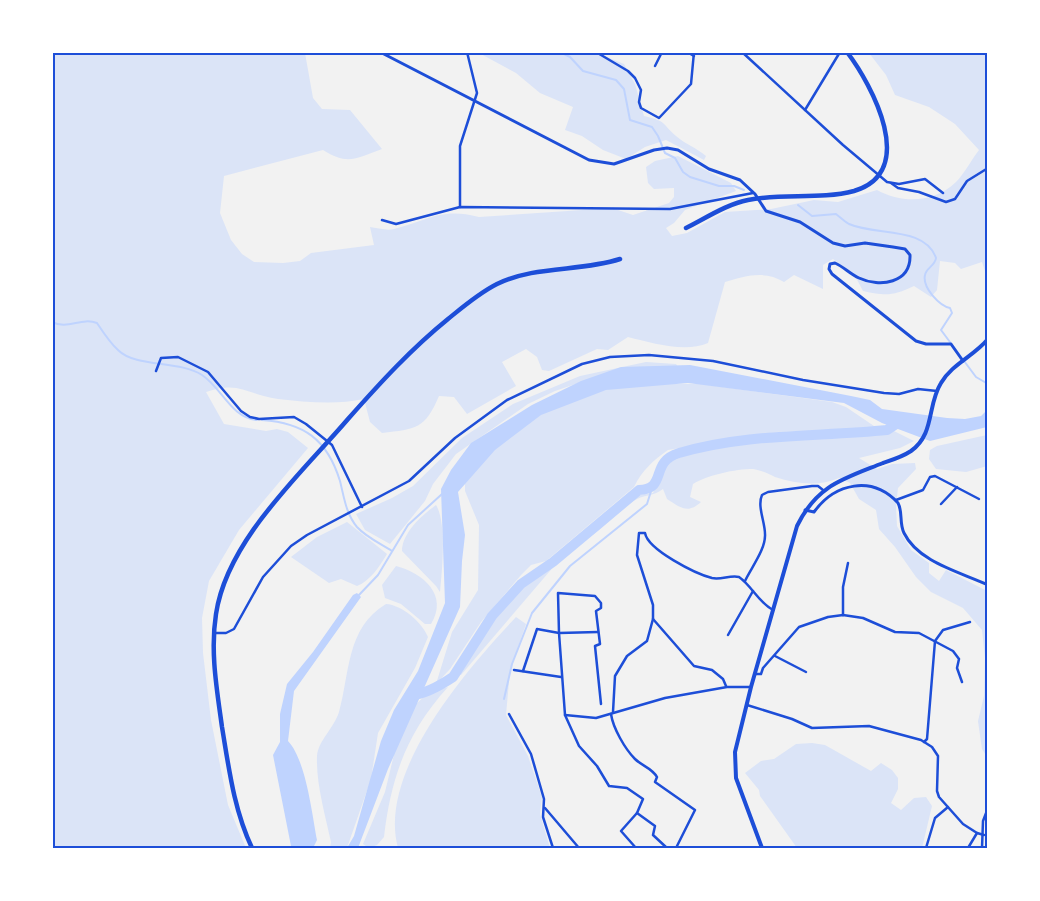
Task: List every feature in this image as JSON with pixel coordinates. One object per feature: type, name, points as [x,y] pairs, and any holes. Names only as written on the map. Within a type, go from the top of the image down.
[{"type":"highway","points":[[686,228],[734,204],[758,199],[853,191],[868,184],[878,174],[884,162],[888,145],[884,124],[866,80],[847,52]]},
{"type":"highway","points":[[252,848],[245,834],[231,780],[213,654],[214,633],[220,596],[237,555],[267,513],[394,367],[419,343],[472,299],[508,279],[529,272],[594,266],[620,259]]},
{"type":"main road","points":[[762,848],[743,798],[735,770],[737,740],[794,536],[805,510],[823,490],[901,456],[918,445],[928,426],[937,391],[947,374],[988,339]]},
{"type":"street","points":[[380,52],[589,160],[614,164],[648,152],[667,148],[678,150],[709,169],[740,180],[754,193],[766,211],[800,222],[837,245],[869,244],[907,250],[910,255],[909,265],[903,276],[897,280],[862,279],[835,263],[830,264],[828,269],[916,341],[926,344],[951,344],[963,361]]},
{"type":"street","points":[[460,207],[460,146],[476,102],[477,93],[467,52]]},
{"type":"street","points":[[596,52],[632,74],[641,90],[641,108],[659,118],[663,116],[691,84],[694,54],[687,52]]},
{"type":"street","points":[[654,66],[662,52]]},
{"type":"street","points":[[742,52],[878,174],[898,188],[918,192],[946,202],[955,199],[966,181],[988,168]]},
{"type":"street","points":[[806,110],[840,52]]},
{"type":"street","points":[[891,183],[924,179],[943,193]]},
{"type":"street","points":[[382,220],[396,224],[460,207],[670,209],[754,193]]},
{"type":"street","points":[[214,633],[226,633],[234,629],[263,577],[287,549],[303,538],[412,479],[455,438],[514,395],[582,364],[610,357],[649,355],[713,361],[803,380],[895,394],[918,389],[937,391]]},
{"type":"street","points":[[156,371],[161,358],[170,356],[187,360],[215,377],[246,415],[259,419],[294,417],[306,424],[332,445],[362,507]]},
{"type":"street","points":[[896,500],[923,490],[930,477],[935,476],[979,499]]},
{"type":"street","points":[[805,510],[814,512],[826,497],[861,485],[872,487],[896,500],[901,510],[902,530],[914,548],[924,556],[988,585]]},
{"type":"street","points":[[744,581],[762,546],[765,533],[763,528],[762,495],[768,492],[812,486],[818,486],[823,490]]},
{"type":"street","points":[[941,504],[957,487]]},
{"type":"street","points":[[676,848],[695,810],[655,782],[657,777],[654,772],[635,759],[620,738],[612,713],[615,676],[627,656],[648,641],[653,619],[652,604],[637,555],[639,533],[644,533],[649,541],[692,572],[717,579],[735,576],[744,581],[764,605],[773,610]]},
{"type":"street","points":[[843,615],[843,586],[848,563]]},
{"type":"street","points":[[728,634],[753,591]]},
{"type":"street","points":[[601,704],[595,646],[600,644],[596,611],[602,608],[601,603],[595,596],[558,593],[558,633],[565,715],[579,746],[597,766],[609,786],[627,788],[643,799],[636,813],[621,831],[636,848]]},
{"type":"street","points":[[755,674],[761,674],[763,668],[799,627],[828,617],[843,615],[863,618],[895,632],[919,633],[935,641],[952,651],[959,659],[957,668],[962,682]]},
{"type":"street","points":[[653,619],[694,666],[712,670],[723,680],[727,687]]},
{"type":"street","points":[[924,742],[927,739],[935,641],[943,630],[970,622]]},
{"type":"street","points":[[522,672],[537,629],[558,633],[598,632]]},
{"type":"street","points":[[775,656],[796,669],[806,672]]},
{"type":"street","points":[[514,670],[561,677]]},
{"type":"street","points":[[565,715],[592,718],[639,704],[727,687],[751,687]]},
{"type":"street","points":[[747,705],[792,719],[812,728],[869,726],[911,736],[924,742],[934,749],[938,756],[937,791],[948,807],[964,824],[977,833],[984,835]]},
{"type":"street","points":[[508,714],[531,754],[545,808],[579,848]]},
{"type":"street","points":[[926,848],[935,818],[948,807]]},
{"type":"street","points":[[545,808],[543,816],[553,848]]},
{"type":"street","points":[[982,848],[984,835],[983,821],[988,808]]},
{"type":"street","points":[[636,813],[655,826],[653,835],[668,848]]},
{"type":"street","points":[[968,848],[977,833]]},
{"type":"shaded area","points":[[52,53],[305,53],[313,98],[322,109],[350,110],[382,149],[352,159],[339,158],[323,150],[224,176],[220,213],[231,240],[242,254],[254,262],[283,263],[300,261],[311,253],[374,245],[370,227],[391,230],[444,214],[466,214],[479,217],[612,208],[633,215],[669,203],[674,197],[674,188],[654,189],[648,183],[646,167],[655,161],[678,156],[731,183],[736,191],[685,210],[674,223],[666,228],[672,236],[687,233],[725,212],[771,209],[814,200],[838,202],[877,190],[897,198],[918,199],[928,197],[938,194],[956,182],[979,150],[955,124],[929,107],[895,95],[886,75],[869,53],[985,53],[988,56],[987,277],[982,262],[961,269],[955,263],[940,261],[937,290],[931,297],[914,286],[889,294],[863,291],[854,274],[833,259],[823,265],[823,289],[794,275],[784,282],[777,278],[762,275],[740,278],[725,282],[708,343],[699,346],[679,347],[628,337],[608,350],[597,349],[549,371],[542,370],[537,357],[526,349],[502,362],[516,386],[467,414],[454,397],[439,396],[424,421],[411,428],[394,432],[382,433],[370,422],[364,399],[332,402],[299,401],[267,397],[243,389],[227,387],[206,392],[224,424],[266,431],[277,429],[288,432],[308,448],[239,530],[209,581],[202,618],[203,653],[211,720],[228,805],[246,848],[53,848]]},
{"type":"shaded area","points":[[479,53],[597,53],[624,64],[635,84],[644,116],[660,121],[680,139],[706,156],[704,160],[666,140],[645,147],[626,159],[603,150],[582,136],[565,130],[573,107],[540,93],[516,73]]},
{"type":"shaded area","points":[[646,362],[676,364],[679,368],[605,374],[555,391],[528,404],[456,454],[433,484],[425,501],[390,544],[365,530],[356,514],[392,498],[413,486],[462,438],[513,404],[580,376]]},
{"type":"shaded area","points":[[627,384],[701,384],[832,402],[846,407],[874,426],[856,430],[776,432],[668,450],[649,466],[634,487],[546,561],[531,565],[521,575],[481,622],[450,669],[436,684],[452,632],[478,590],[479,525],[465,491],[465,482],[485,458],[513,434],[543,413],[577,398]]},
{"type":"shaded area","points":[[894,431],[914,441],[900,448],[859,458],[877,469],[892,464],[915,463],[916,469],[898,488],[896,506],[897,526],[911,550],[929,563],[929,573],[939,581],[946,570],[987,591],[987,757],[982,749],[978,721],[984,696],[985,658],[982,630],[963,608],[931,592],[916,577],[895,547],[879,529],[876,510],[859,499],[850,483],[839,478],[823,483],[799,483],[753,469],[730,471],[714,475],[693,484],[690,497],[701,502],[692,508],[680,507],[667,499],[663,489],[656,493],[637,499],[590,537],[588,535],[635,496],[653,493],[667,464],[691,452],[769,439]]},
{"type":"shaded area","points":[[987,435],[987,466],[966,472],[936,469],[929,459],[930,450],[937,446]]},
{"type":"shaded area","points":[[436,505],[442,523],[443,535],[440,592],[402,551],[409,531],[419,519]]},
{"type":"shaded area","points":[[347,522],[387,554],[374,573],[362,584],[357,586],[341,579],[329,583],[291,557],[317,537]]},
{"type":"shaded area","points":[[561,558],[461,675],[457,674],[489,624],[502,609],[530,581]]},
{"type":"shaded area","points":[[396,566],[406,569],[424,580],[435,595],[436,613],[431,624],[425,624],[401,604],[385,598],[382,585]]},
{"type":"shaded area","points":[[386,604],[398,607],[411,615],[428,637],[415,668],[378,733],[371,779],[348,845],[346,848],[330,848],[331,842],[318,777],[318,750],[337,718],[356,638],[373,614]]},
{"type":"shaded area","points":[[516,617],[526,624],[510,670],[506,715],[528,756],[542,797],[540,814],[550,848],[398,848],[395,818],[401,787],[413,755],[452,693],[474,664]]},
{"type":"shaded area","points":[[448,687],[422,721],[403,756],[391,795],[384,837],[377,845],[369,848],[363,844],[385,792],[397,742],[414,706],[428,693]]},
{"type":"shaded area","points":[[812,743],[825,745],[871,771],[881,763],[892,770],[898,778],[898,789],[891,803],[901,810],[914,798],[926,797],[932,806],[922,848],[797,848],[760,796],[759,790],[745,773],[761,761],[774,759],[796,744]]},
{"type":"water","points":[[690,365],[870,400],[882,409],[965,419],[981,416],[987,410],[987,427],[930,441],[882,423],[844,403],[688,383],[606,390],[541,415],[495,450],[458,492],[465,535],[460,607],[388,769],[358,848],[347,848],[354,836],[381,741],[394,710],[418,671],[445,603],[441,489],[451,470],[471,443],[532,405],[581,381],[621,367]]},
{"type":"water","points":[[357,593],[361,597],[294,691],[288,741],[304,774],[317,840],[313,848],[295,848],[291,846],[273,755],[280,742],[280,714],[287,684],[313,652],[353,595]]},
{"type":"waterway","points":[[560,52],[570,57],[583,71],[616,80],[624,89],[630,120],[652,127],[665,153],[675,158],[683,172],[690,177],[719,186],[734,186],[744,190]]},
{"type":"waterway","points":[[798,205],[812,216],[836,214],[849,224],[860,228],[911,236],[922,241],[930,248],[936,258],[925,275],[926,285],[933,296],[941,304],[950,308],[952,313],[941,330],[976,377],[988,384]]},
{"type":"waterway","points":[[52,322],[64,325],[85,321],[97,323],[112,344],[126,356],[146,362],[193,370],[209,381],[240,414],[257,420]]},
{"type":"waterway","points":[[262,420],[290,425],[312,436],[321,444],[335,466],[353,522],[365,534],[392,551]]},
{"type":"waterway","points":[[412,695],[428,691],[453,677],[492,616],[521,584],[553,562],[639,490],[653,485],[664,462],[670,457],[679,453],[730,442],[887,430],[899,422]]},
{"type":"waterway","points":[[504,699],[512,664],[532,613],[570,566],[647,504],[652,488]]},
{"type":"waterway","points":[[358,596],[378,575],[408,525],[442,494]]}]
